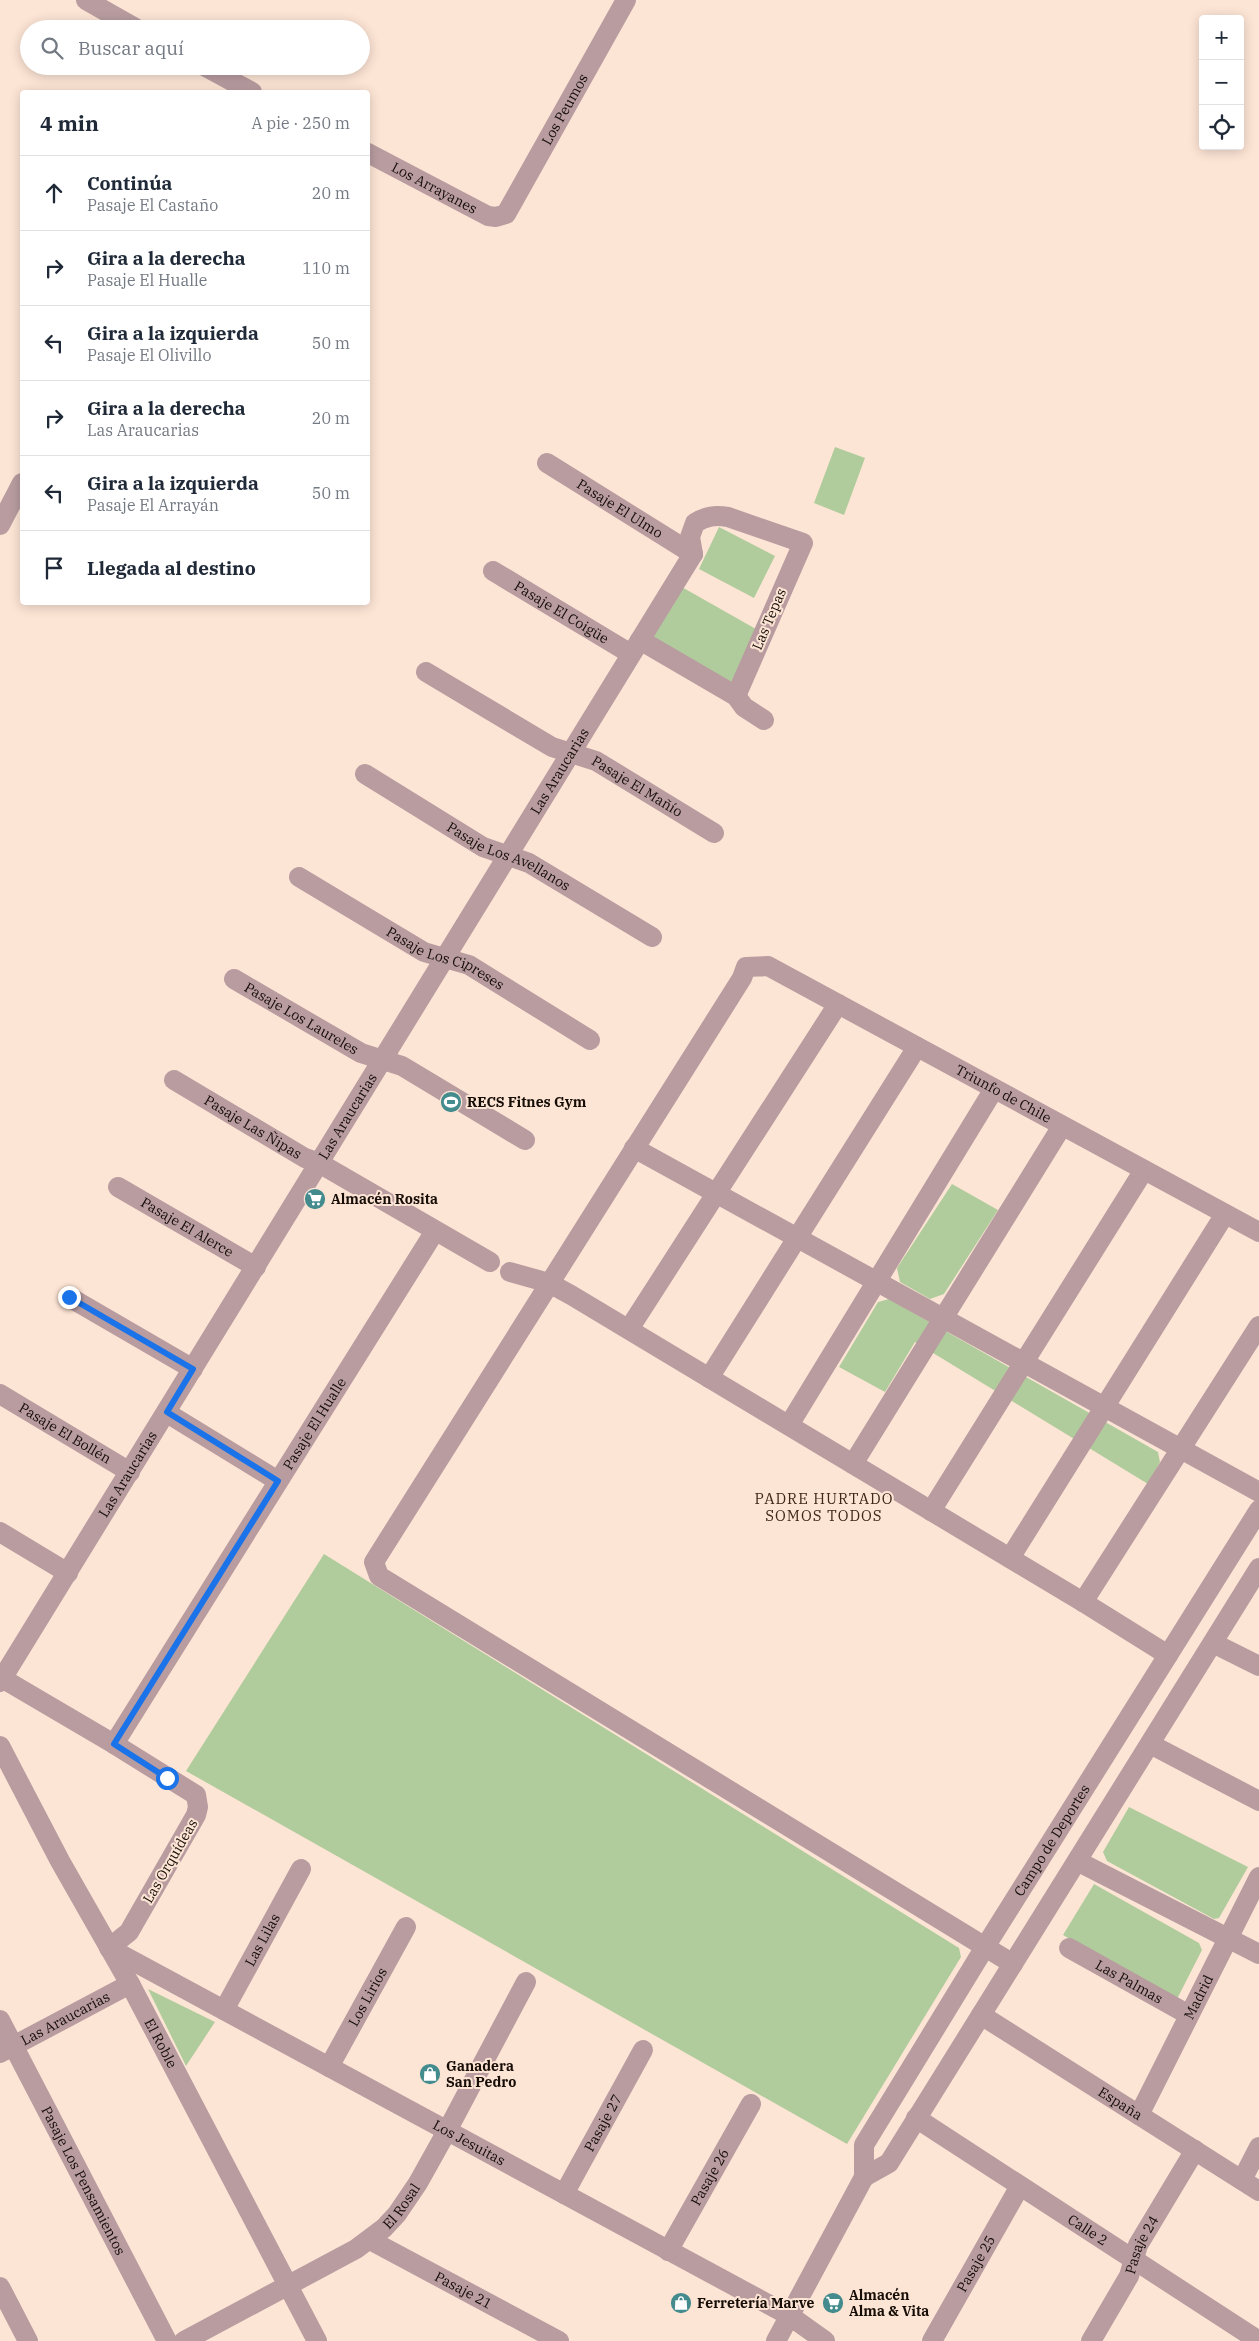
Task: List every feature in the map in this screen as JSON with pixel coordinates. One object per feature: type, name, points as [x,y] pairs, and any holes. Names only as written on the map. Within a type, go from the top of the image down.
[{"type":"street","points":[[86,0],[121,20]]},
{"type":"street","name":"Los Peumos","points":[[502,216],[511,209],[626,0]]},
{"type":"street","points":[[218,75],[242,90]]},
{"type":"street","name":"Los Arrayanes","points":[[370,154],[488,216],[502,216]]},
{"type":"street","name":"Pasaje El Ulmo","points":[[546,463],[693,554]]},
{"type":"street","points":[[0,524],[20,487]]},
{"type":"street","name":"Las Tepas","points":[[693,554],[690,537],[695,523],[708,516],[728,516],[802,543],[736,696]]},
{"type":"street","name":"Las Araucarias","points":[[1,1679],[68,1573],[693,554]]},
{"type":"street","name":"Pasaje El Coigüe","points":[[493,571],[635,647],[736,696],[744,707],[764,720]]},
{"type":"street","name":"Pasaje El Mañío","points":[[426,672],[552,747],[596,761],[714,833]]},
{"type":"street","name":"Pasaje Los Avellanos","points":[[365,774],[482,847],[529,863],[652,937]]},
{"type":"street","name":"Pasaje Los Cipreses","points":[[299,877],[424,952],[468,965],[590,1040]]},
{"type":"street","name":"Triunfo de Chile","points":[[634,1148],[742,978],[746,967],[768,966],[1259,1232]]},
{"type":"street","name":"Pasaje Los Laureles","points":[[234,979],[361,1052],[402,1066],[525,1140]]},
{"type":"street","points":[[629,1329],[838,1004]]},
{"type":"street","points":[[709,1378],[917,1047]]},
{"type":"street","name":"Pasaje Las Ñipas","points":[[174,1080],[305,1158],[320,1163],[490,1262]]},
{"type":"street","points":[[789,1425],[994,1089]]},
{"type":"street","points":[[853,1464],[1062,1126]]},
{"type":"street","points":[[1013,1964],[380,1576],[374,1562],[634,1148],[1259,1492]]},
{"type":"street","points":[[931,1511],[1144,1170]]},
{"type":"street","name":"Pasaje El Alerce","points":[[118,1187],[256,1267]]},
{"type":"street","points":[[1010,1558],[1225,1214]]},
{"type":"street","name":"Pasaje El Hualle","points":[[114,1744],[435,1231]]},
{"type":"street","points":[[510,1272],[549,1283],[629,1329],[1168,1655]]},
{"type":"street","points":[[69,1297],[193,1369]]},
{"type":"street","points":[[1083,1602],[1259,1326]]},
{"type":"street","name":"Pasaje El Bollén","points":[[0,1394],[130,1472]]},
{"type":"street","points":[[167,1412],[278,1481]]},
{"type":"street","name":"Campo de Deportes","points":[[776,2341],[864,2177],[864,2145],[985,1947],[1259,1510]]},
{"type":"street","points":[[0,1532],[68,1573]]},
{"type":"street","points":[[864,2177],[889,2164],[1259,1568]]},
{"type":"street","points":[[1213,1643],[1259,1666]]},
{"type":"street","points":[[1,1679],[114,1744]]},
{"type":"street","name":"Las Orquídeas","points":[[110,1948],[128,1932],[196,1815],[198,1807],[196,1795],[114,1744]]},
{"type":"street","points":[[1150,1744],[1259,1801]]},
{"type":"street","name":"El Roble","points":[[0,1746],[60,1861],[130,1984],[317,2341]]},
{"type":"street","points":[[1077,1861],[1259,1954]]},
{"type":"street","name":"Las Lilas","points":[[224,2010],[301,1870]]},
{"type":"street","name":"Madrid","points":[[1139,2115],[1259,1877]]},
{"type":"street","name":"Los Lirios","points":[[330,2067],[406,1927]]},
{"type":"street","name":"Los Jesuitas","points":[[110,1948],[790,2316],[825,2341]]},
{"type":"street","name":"Las Palmas","points":[[1069,1948],[1189,2016]]},
{"type":"street","name":"El Rosal","points":[[184,2341],[370,2240],[384,2228],[409,2199],[448,2131],[526,1982]]},
{"type":"street","name":"Las Araucarias","points":[[7,2049],[130,1984]]},
{"type":"street","name":"España","points":[[981,2015],[1259,2191]]},
{"type":"street","name":"Pasaje Los Pensamientos","points":[[0,2020],[7,2049],[167,2341]]},
{"type":"street","name":"Pasaje 27","points":[[564,2194],[643,2050]]},
{"type":"street","name":"Pasaje 26","points":[[668,2251],[750,2104]]},
{"type":"street","name":"Calle 2","points":[[916,2118],[1259,2341]]},
{"type":"street","points":[[1242,2180],[1259,2147]]},
{"type":"street","name":"Pasaje 24","points":[[1091,2341],[1129,2276],[1138,2245],[1195,2150]]},
{"type":"street","name":"Pasaje 25","points":[[932,2341],[1020,2186]]},
{"type":"street","name":"Pasaje 21","points":[[370,2240],[559,2341]]},
{"type":"street","points":[[0,2287],[28,2341]]},
{"type":"green space","points":[[835,447],[865,458],[844,515],[814,503]]},
{"type":"green space","points":[[719,527],[775,556],[754,598],[699,569]]},
{"type":"green space","points":[[680,586],[763,633],[733,684],[651,637]]},
{"type":"green space","points":[[952,1184],[998,1210],[944,1294],[930,1299],[900,1282],[897,1268]]},
{"type":"green space","points":[[889,1299],[1158,1452],[1160,1462],[1148,1484],[915,1342],[885,1392],[839,1367],[878,1302]]},
{"type":"green space","points":[[324,1554],[959,1948],[961,1957],[847,2144],[186,1771]]},
{"type":"green space","points":[[1129,1807],[1248,1867],[1219,1918],[1214,1919],[1107,1861],[1103,1852]]},
{"type":"green space","points":[[1094,1884],[1199,1943],[1202,1950],[1176,2001],[1063,1935]]},
{"type":"green space","points":[[148,1989],[215,2022],[186,2066]]},
{"type":"place","name":"RECS Fitnes Gym","points":[[451,1102]]},
{"type":"place","name":"Almacén Rosita","points":[[315,1199]]},
{"type":"place","name":"Ganadera San Pedro","points":[[430,2074]]},
{"type":"place","name":"Ferretería Marve","points":[[681,2303]]},
{"type":"place","name":"Almacén Alma & Vita","points":[[833,2303]]},
{"type":"district","name":"PADRE HURTADO SOMOS TODOS","points":[[824,1508]]},
{"type":"route","points":[[69,1297],[193,1369],[167,1412],[278,1481],[114,1744],[167,1778]]}]
